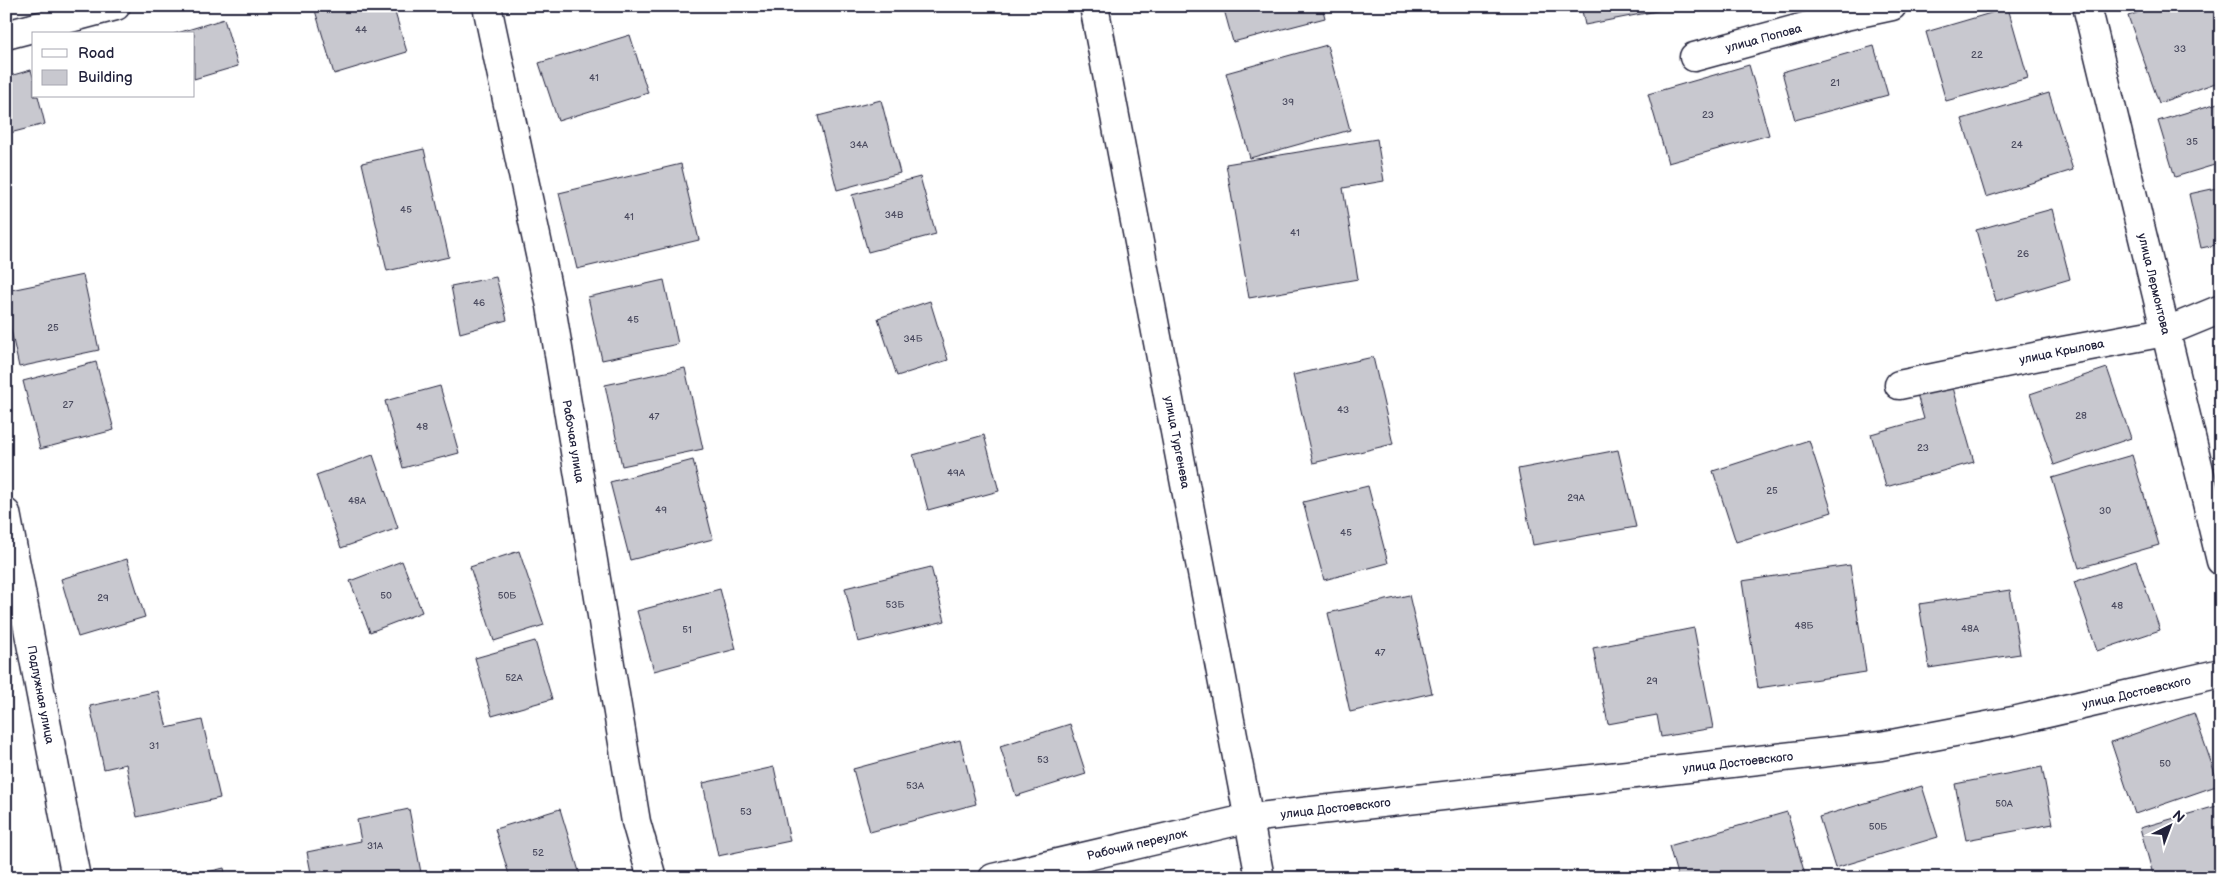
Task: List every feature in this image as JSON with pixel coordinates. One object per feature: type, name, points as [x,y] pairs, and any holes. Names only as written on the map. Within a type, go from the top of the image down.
[{"type":"street","points":[[6,35],[116,6]]},
{"type":"street","name":"Рабочая улица","points":[[487,6],[551,306],[636,822],[652,878]]},
{"type":"street","name":"улица Тургенева","points":[[1094,6],[1260,878]]},
{"type":"street","name":"улица Попова","points":[[1694,57],[1845,16],[1892,6]]},
{"type":"street","name":"улица Лермонтова","points":[[2087,6],[2221,561]]},
{"type":"street","name":"улица Крылова","points":[[1899,385],[2165,332],[2221,309]]},
{"type":"street","name":"Подлужная улица","points":[[6,513],[15,597],[76,878]]},
{"type":"street","name":"улица Достоевского","points":[[1250,818],[1881,746],[2013,721],[2221,673]]},
{"type":"street","name":"Рабочий переулок","points":[[993,878],[1250,818]]},
{"type":"building","points":[[393,6],[407,52],[334,74],[314,7]]},
{"type":"building","points":[[1223,6],[1322,6],[1325,18],[1233,42]]},
{"type":"building","points":[[1581,6],[1682,6],[1585,25]]},
{"type":"building","points":[[2156,6],[2221,6],[2221,81],[2159,103],[2128,16]]},
{"type":"building","points":[[2008,8],[2028,78],[1946,101],[1926,32]]},
{"type":"building","points":[[224,19],[238,66],[195,79],[195,32],[181,32]]},
{"type":"building","points":[[630,35],[648,93],[558,121],[539,63]]},
{"type":"building","points":[[1327,45],[1350,130],[1250,158],[1226,73]]},
{"type":"building","points":[[1874,46],[1888,95],[1795,120],[1782,72]]},
{"type":"building","points":[[1749,65],[1769,135],[1668,163],[1648,94]]},
{"type":"building","points":[[31,70],[32,98],[38,98],[45,124],[6,134],[6,77]]},
{"type":"building","points":[[2049,93],[2073,170],[1986,197],[1962,119]]},
{"type":"building","points":[[881,100],[900,173],[837,190],[818,116]]},
{"type":"building","points":[[2221,102],[2221,163],[2175,177],[2158,121]]},
{"type":"building","points":[[1377,139],[1384,181],[1343,188],[1358,279],[1249,298],[1226,164]]},
{"type":"building","points":[[424,149],[449,257],[387,271],[362,163]]},
{"type":"building","points":[[681,164],[699,240],[577,269],[559,193]]},
{"type":"building","points":[[920,177],[936,234],[868,252],[852,195]]},
{"type":"building","points":[[2221,187],[2221,244],[2201,248],[2189,194]]},
{"type":"building","points":[[2052,209],[2070,279],[1996,301],[1976,230]]},
{"type":"building","points":[[83,275],[99,350],[19,367],[6,307],[6,291]]},
{"type":"building","points":[[496,277],[507,320],[460,333],[451,286]]},
{"type":"building","points":[[664,280],[678,344],[602,360],[588,297]]},
{"type":"building","points":[[930,301],[948,360],[897,376],[878,318]]},
{"type":"building","points":[[1373,357],[1393,444],[1313,463],[1293,375]]},
{"type":"building","points":[[96,362],[114,430],[40,449],[23,381]]},
{"type":"building","points":[[685,368],[703,449],[622,466],[605,385]]},
{"type":"building","points":[[2107,368],[2131,438],[2054,465],[2030,394]]},
{"type":"building","points":[[1952,384],[1974,462],[1886,487],[1871,434],[1924,419],[1917,394]]},
{"type":"building","points":[[440,386],[459,453],[403,468],[385,401]]},
{"type":"building","points":[[984,435],[999,491],[928,510],[913,455]]},
{"type":"building","points":[[1809,440],[1832,512],[1736,542],[1713,471]]},
{"type":"building","points":[[1618,450],[1636,527],[1533,545],[1518,469]]},
{"type":"building","points":[[373,455],[398,528],[341,548],[316,475]]},
{"type":"building","points":[[2132,455],[2159,545],[2079,568],[2052,478]]},
{"type":"building","points":[[693,460],[713,539],[630,560],[610,482]]},
{"type":"building","points":[[1368,486],[1388,563],[1324,580],[1303,502]]},
{"type":"building","points":[[519,551],[544,625],[494,641],[470,567]]},
{"type":"building","points":[[127,559],[145,617],[78,637],[61,579]]},
{"type":"building","points":[[402,561],[422,612],[370,632],[350,581]]},
{"type":"building","points":[[2136,561],[2160,630],[2097,651],[2074,582]]},
{"type":"building","points":[[1850,565],[1866,672],[1758,688],[1742,581]]},
{"type":"building","points":[[931,567],[945,621],[858,642],[845,588]]},
{"type":"building","points":[[720,589],[736,649],[654,671],[637,611]]},
{"type":"building","points":[[2010,590],[2020,654],[1929,668],[1919,604]]},
{"type":"building","points":[[1409,595],[1432,693],[1350,712],[1328,613]]},
{"type":"building","points":[[1694,628],[1713,728],[1661,737],[1657,715],[1608,724],[1593,648]]},
{"type":"building","points":[[535,641],[552,699],[492,716],[475,658]]},
{"type":"building","points":[[158,691],[167,728],[202,720],[220,798],[137,817],[126,764],[104,769],[90,706]]},
{"type":"building","points":[[2194,713],[2219,785],[2135,814],[2111,742]]},
{"type":"building","points":[[1070,724],[1086,774],[1016,796],[1000,746]]},
{"type":"building","points":[[960,740],[976,804],[870,832],[853,769]]},
{"type":"building","points":[[774,767],[790,841],[718,856],[703,783]]},
{"type":"building","points":[[2042,767],[2053,824],[1966,840],[1955,784]]},
{"type":"building","points":[[1922,786],[1938,837],[1835,868],[1819,817]]},
{"type":"building","points":[[2220,805],[2221,878],[2154,878],[2140,828]]},
{"type":"building","points":[[409,809],[422,878],[312,878],[307,852],[361,841],[357,820]]},
{"type":"building","points":[[560,809],[581,878],[510,878],[495,829]]},
{"type":"building","points":[[1787,812],[1806,878],[1678,878],[1669,846]]},
{"type":"building","points":[[224,868],[226,878],[183,878]]}]
